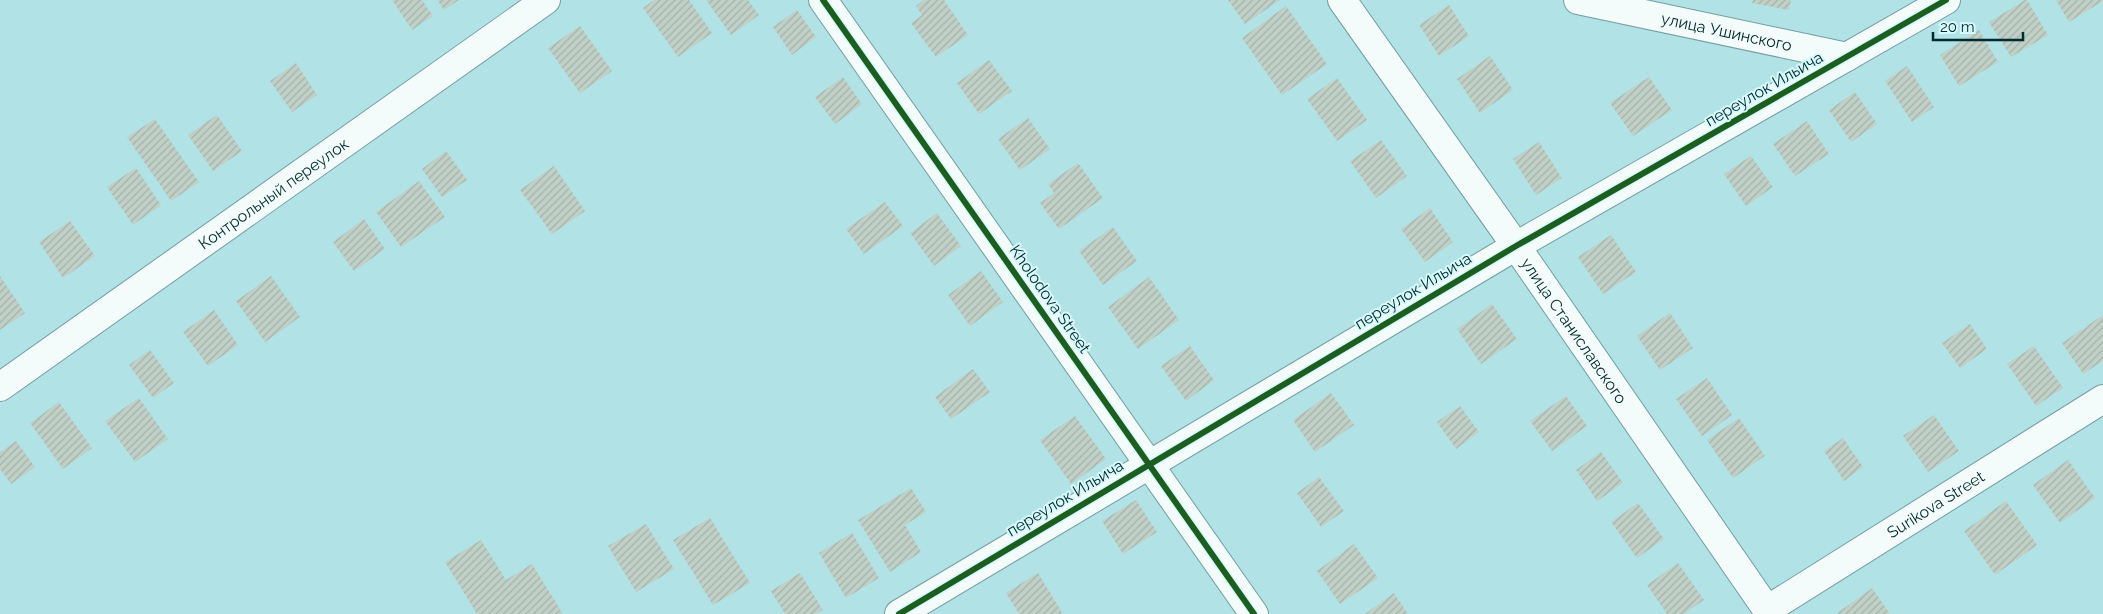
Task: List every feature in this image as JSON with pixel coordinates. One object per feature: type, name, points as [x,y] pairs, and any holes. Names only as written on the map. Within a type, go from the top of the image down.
[{"type":"street","name":"Контрольный переулок","points":[[0,387],[546,0]]},
{"type":"street","name":"Kholodova Street","points":[[823,0],[1254,614]]},
{"type":"street","name":"улица Станиславского","points":[[1342,0],[1516,246],[1769,612]]},
{"type":"street","name":"улица Ушинского","points":[[1578,0],[1847,57]]},
{"type":"street","name":"переулок Ильича","points":[[898,614],[1516,246],[1946,0]]},
{"type":"street","name":"Surikova Street","points":[[1769,612],[2103,399]]},
{"type":"building","points":[[392,0],[422,0],[433,16],[412,30]]},
{"type":"building","points":[[437,0],[459,0],[444,10]]},
{"type":"building","points":[[654,0],[689,0],[712,33],[678,57],[643,8]]},
{"type":"building","points":[[706,0],[748,0],[759,15],[731,35]]},
{"type":"building","points":[[924,0],[944,0],[968,35],[936,57],[911,23],[922,15],[916,6]]},
{"type":"building","points":[[1228,0],[1280,0],[1245,24]]},
{"type":"building","points":[[1753,0],[1791,0],[1789,10],[1752,3]]},
{"type":"building","points":[[2027,0],[2048,35],[2011,57],[1989,22]]},
{"type":"building","points":[[2056,0],[2103,0],[2103,1],[2069,22]]},
{"type":"building","points":[[1449,5],[1469,36],[1439,56],[1419,25]]},
{"type":"building","points":[[1286,6],[1327,64],[1282,95],[1242,38]]},
{"type":"building","points":[[797,10],[816,37],[792,55],[773,27]]},
{"type":"building","points":[[580,26],[612,71],[580,93],[548,48]]},
{"type":"building","points":[[1979,30],[1998,62],[1959,86],[1940,55]]},
{"type":"building","points":[[1490,56],[1513,90],[1480,113],[1457,79]]},
{"type":"building","points":[[989,60],[1012,91],[979,114],[957,83]]},
{"type":"building","points":[[296,63],[317,95],[292,112],[270,81]]},
{"type":"building","points":[[1907,66],[1934,107],[1912,122],[1885,81]]},
{"type":"building","points":[[843,77],[862,104],[835,124],[815,97]]},
{"type":"building","points":[[1649,77],[1672,110],[1633,136],[1610,103]]},
{"type":"building","points":[[1337,78],[1367,120],[1337,141],[1307,99]]},
{"type":"building","points":[[1855,92],[1877,124],[1851,142],[1829,110]]},
{"type":"building","points":[[217,115],[242,151],[213,171],[188,135]]},
{"type":"building","points":[[1028,118],[1050,149],[1020,170],[998,139]]},
{"type":"building","points":[[155,119],[199,182],[171,201],[127,137]]},
{"type":"building","points":[[1807,121],[1829,154],[1795,176],[1773,144]]},
{"type":"building","points":[[1381,140],[1407,176],[1376,198],[1350,161]]},
{"type":"building","points":[[1539,142],[1562,178],[1536,195],[1513,159]]},
{"type":"building","points":[[446,151],[467,180],[442,197],[422,169]]},
{"type":"building","points":[[1751,156],[1773,187],[1746,206],[1724,174]]},
{"type":"building","points":[[1078,163],[1103,198],[1059,229],[1040,203],[1054,193],[1048,184]]},
{"type":"building","points":[[554,166],[585,211],[552,234],[520,190]]},
{"type":"building","points":[[136,168],[161,205],[133,225],[107,187]]},
{"type":"building","points":[[419,181],[445,217],[401,247],[376,212]]},
{"type":"building","points":[[885,202],[903,226],[864,254],[846,229]]},
{"type":"building","points":[[1430,208],[1453,242],[1425,262],[1401,229]]},
{"type":"building","points":[[937,213],[961,246],[934,266],[910,233]]},
{"type":"building","points":[[364,219],[385,249],[354,271],[333,242]]},
{"type":"building","points":[[70,221],[95,256],[63,278],[39,242]]},
{"type":"building","points":[[1113,227],[1137,261],[1103,285],[1079,251]]},
{"type":"building","points":[[1611,235],[1636,272],[1603,294],[1578,257]]},
{"type":"building","points":[[981,271],[1003,302],[970,326],[948,295]]},
{"type":"building","points":[[0,276],[25,313],[0,330]]},
{"type":"building","points":[[271,276],[300,317],[265,342],[236,301]]},
{"type":"building","points":[[1149,277],[1179,320],[1138,349],[1108,307]]},
{"type":"building","points":[[1492,304],[1517,339],[1481,364],[1457,329]]},
{"type":"building","points":[[214,310],[238,345],[208,366],[183,332]]},
{"type":"building","points":[[1670,313],[1693,348],[1660,370],[1637,336]]},
{"type":"building","points":[[2103,315],[2103,361],[2083,374],[2062,343]]},
{"type":"building","points":[[1970,324],[1987,349],[1960,368],[1942,343]]},
{"type":"building","points":[[1190,346],[1214,380],[1186,401],[1161,366]]},
{"type":"building","points":[[2034,346],[2063,388],[2036,406],[2007,364]]},
{"type":"building","points":[[150,350],[174,383],[153,398],[129,365]]},
{"type":"building","points":[[973,369],[990,392],[951,419],[935,397]]},
{"type":"building","points":[[1707,378],[1732,415],[1702,436],[1676,399]]},
{"type":"building","points":[[1331,393],[1354,425],[1315,452],[1293,420]]},
{"type":"building","points":[[1566,396],[1587,426],[1552,451],[1530,421]]},
{"type":"building","points":[[139,398],[168,439],[135,462],[105,421]]},
{"type":"building","points":[[59,402],[92,448],[63,469],[30,423]]},
{"type":"building","points":[[1460,406],[1479,432],[1456,449],[1437,422]]},
{"type":"building","points":[[1934,415],[1959,451],[1928,472],[1903,436]]},
{"type":"building","points":[[1075,416],[1106,459],[1071,484],[1040,440]]},
{"type":"building","points":[[1739,418],[1765,456],[1733,478],[1707,440]]},
{"type":"building","points":[[1843,438],[1863,467],[1844,481],[1824,451]]},
{"type":"building","points":[[16,441],[35,467],[11,484],[0,469],[0,452]]},
{"type":"building","points":[[1601,452],[1623,483],[1597,501],[1576,470]]},
{"type":"building","points":[[2068,460],[2095,498],[2060,523],[2033,485]]},
{"type":"building","points":[[1319,477],[1344,511],[1321,527],[1297,493]]},
{"type":"building","points":[[911,488],[926,512],[905,525],[921,552],[890,572],[858,520]]},
{"type":"building","points":[[1136,500],[1157,532],[1123,554],[1102,521]]},
{"type":"building","points":[[2006,501],[2037,545],[1995,575],[1964,531]]},
{"type":"building","points":[[1638,503],[1664,539],[1637,558],[1611,522]]},
{"type":"building","points":[[710,518],[750,583],[713,605],[673,540]]},
{"type":"building","points":[[646,524],[674,569],[636,592],[608,546]]},
{"type":"building","points":[[852,533],[879,578],[846,598],[819,553]]},
{"type":"building","points":[[481,540],[506,580],[532,564],[563,614],[477,614],[445,562]]},
{"type":"building","points":[[1354,544],[1378,578],[1340,604],[1317,571]]},
{"type":"building","points":[[1678,563],[1704,600],[1684,614],[1667,614],[1647,585]]},
{"type":"building","points":[[800,573],[823,610],[816,614],[785,614],[771,591]]},
{"type":"building","points":[[1038,573],[1063,614],[1019,614],[1006,593]]},
{"type":"building","points":[[1872,588],[1890,614],[1836,614]]},
{"type":"building","points":[[1394,593],[1408,614],[1365,614]]},
{"type":"cycle path","points":[[823,0],[1254,614]]},
{"type":"cycle path","points":[[899,614],[1516,246],[1946,0]]}]
